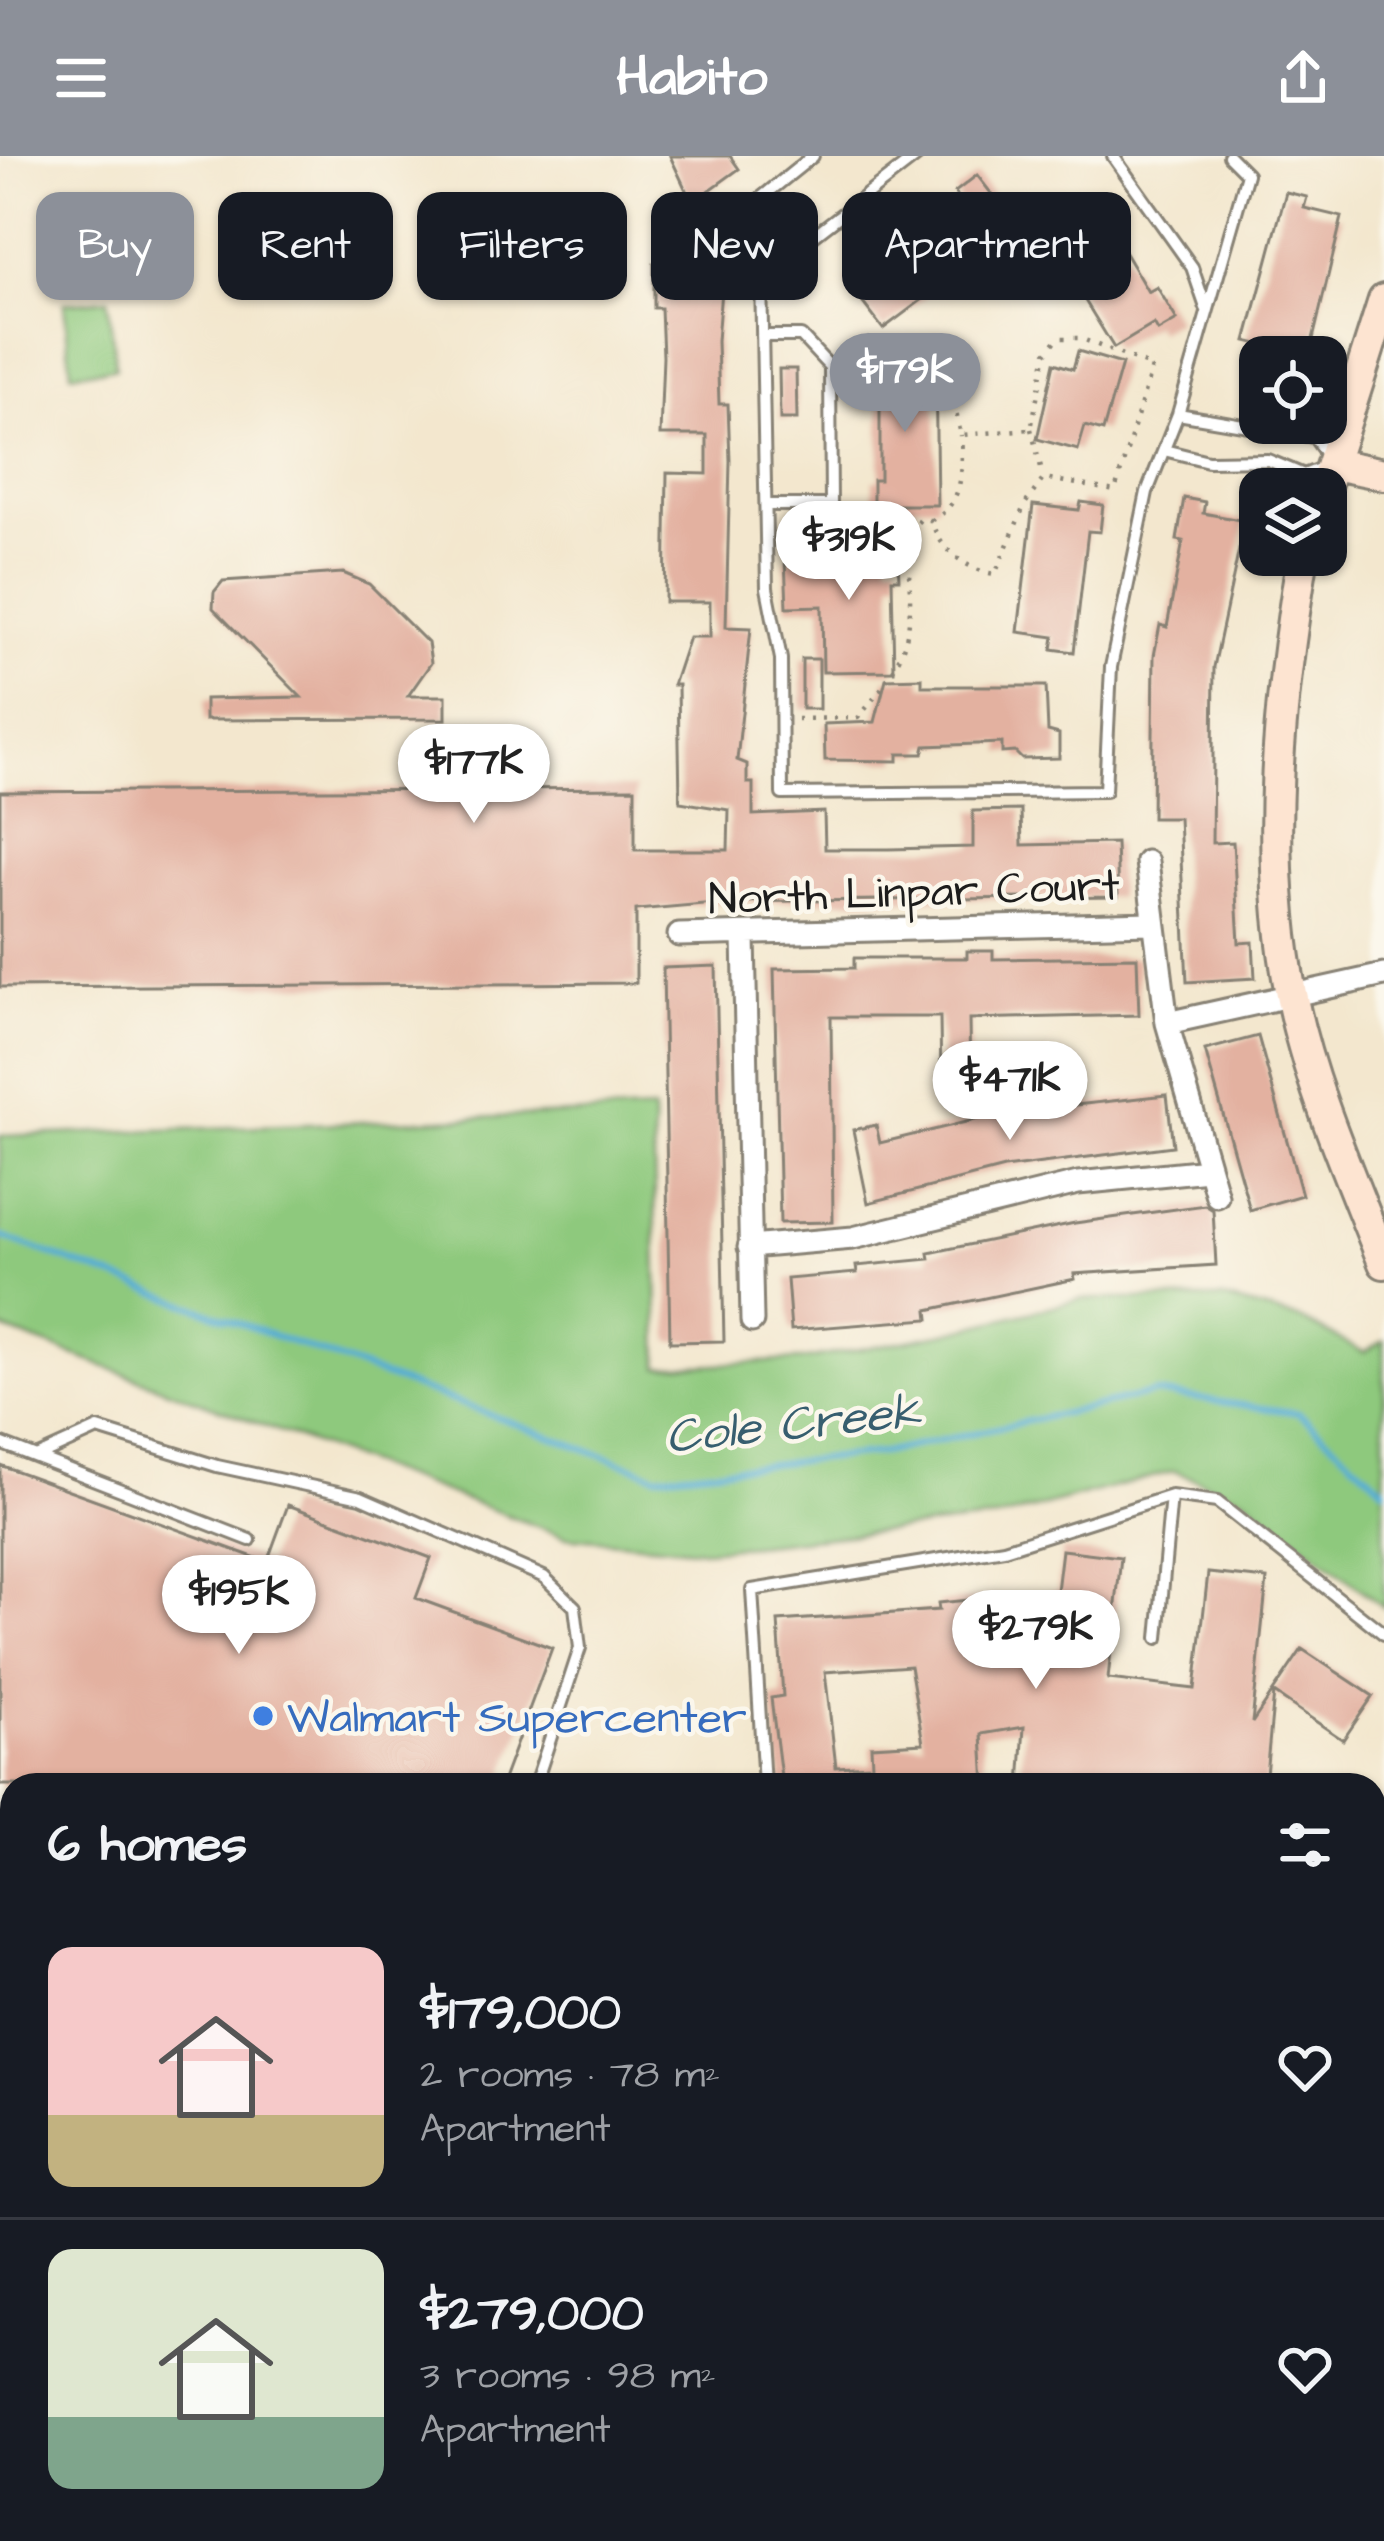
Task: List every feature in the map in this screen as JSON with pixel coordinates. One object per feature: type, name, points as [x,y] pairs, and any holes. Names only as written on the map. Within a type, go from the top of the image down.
[{"type":"main road","points":[[1332,468],[1384,300]]},
{"type":"main road","points":[[1347,475],[1384,474]]},
{"type":"main road","points":[[1300,576],[1280,710],[1276,827],[1291,994],[1336,1139],[1384,1263]]},
{"type":"street","points":[[1147,862],[1150,922],[1166,1023],[1217,1196]]},
{"type":"street","name":"North Linpar Court","points":[[679,935],[1150,922]]},
{"type":"street","points":[[744,935],[752,1321]]},
{"type":"street","points":[[1166,1023],[1384,975]]},
{"type":"street","points":[[749,1246],[853,1238],[1078,1183],[1208,1170]]},
{"type":"lane","points":[[768,192],[813,156]]},
{"type":"lane","points":[[818,231],[916,156]]},
{"type":"lane","points":[[1113,156],[1192,267],[1208,311]]},
{"type":"lane","points":[[761,300],[767,589],[781,659],[782,794],[1105,791],[1111,667],[1147,492],[1178,414],[1247,174],[1229,156]]},
{"type":"lane","points":[[762,336],[801,336],[830,367],[831,505],[766,505]]},
{"type":"lane","points":[[1178,414],[1314,437],[1326,468]]},
{"type":"lane","points":[[1164,450],[1208,461],[1268,460],[1286,468]]},
{"type":"lane","points":[[36,1457],[98,1430],[217,1466],[361,1497],[544,1577],[575,1607],[580,1648],[539,1773]]},
{"type":"lane","points":[[0,1443],[250,1540]]},
{"type":"lane","points":[[763,1773],[752,1589],[1004,1549],[1171,1496],[1216,1502],[1384,1634]]},
{"type":"lane","points":[[1158,1638],[1171,1496]]},
{"type":"path","points":[[782,719],[859,718],[895,675],[903,660],[910,612],[906,534],[920,520],[947,513],[956,500],[961,435],[950,384],[935,359],[865,338],[830,367]]},
{"type":"path","points":[[1058,338],[1080,338],[1153,367],[1114,491],[1044,478],[1031,429],[1046,353],[1058,338]]},
{"type":"path","points":[[961,435],[1031,429]]},
{"type":"path","points":[[932,520],[934,536],[968,566],[994,574],[1024,504],[1044,478]]},
{"type":"green space","points":[[108,300],[116,368],[71,373],[64,303]]},
{"type":"green space","points":[[653,1111],[659,1367],[802,1360],[946,1333],[1081,1299],[1224,1299],[1300,1319],[1364,1352],[1384,1341],[1384,1608],[1245,1498],[1174,1471],[997,1519],[705,1550],[566,1537],[0,1328],[0,1136]]},
{"type":"building","points":[[670,156],[730,156],[739,169],[707,192],[687,192]]},
{"type":"building","points":[[977,175],[990,192],[955,192]]},
{"type":"building","points":[[1286,192],[1307,197],[1304,208],[1342,217],[1314,336],[1247,336]]},
{"type":"building","points":[[1131,263],[1148,292],[1157,287],[1177,320],[1158,331],[1154,324],[1114,348],[1085,300],[1131,300]]},
{"type":"building","points":[[654,300],[720,300],[719,404],[728,404],[730,461],[726,627],[751,628],[737,760],[747,764],[747,783],[753,783],[753,815],[824,812],[825,849],[889,849],[973,847],[973,811],[1021,810],[1022,845],[1116,843],[1118,897],[726,902],[636,910],[636,983],[0,987],[0,792],[635,788],[635,850],[728,850],[729,810],[680,802],[678,685],[673,685],[689,637],[710,637],[710,602],[665,602],[667,473],[707,474],[707,435],[660,435],[661,308],[654,308]]},
{"type":"building","points":[[861,300],[922,300],[883,329]]},
{"type":"building","points":[[1078,351],[1122,364],[1103,431],[1085,426],[1078,450],[1037,439],[1054,363],[1073,369]]},
{"type":"building","points":[[871,353],[894,353],[894,363],[935,363],[937,505],[896,505],[896,517],[873,517],[873,480],[880,480],[880,385],[871,385]]},
{"type":"building","points":[[779,369],[796,369],[797,419],[780,419]]},
{"type":"building","points":[[1184,498],[1205,502],[1203,513],[1239,520],[1239,549],[1214,667],[1212,843],[1233,842],[1239,943],[1253,942],[1255,978],[1187,982],[1179,818],[1152,818],[1154,656],[1160,625],[1167,627],[1183,541],[1177,540]]},
{"type":"building","points":[[1081,502],[1103,505],[1100,532],[1088,531],[1074,652],[1052,649],[1054,637],[1018,632],[1033,505],[1079,510]]},
{"type":"building","points":[[888,540],[888,563],[898,562],[899,579],[892,579],[894,671],[823,672],[822,606],[787,607],[785,559],[827,558],[827,541]]},
{"type":"building","points":[[343,573],[369,584],[428,643],[431,663],[408,696],[446,696],[446,719],[205,720],[205,699],[301,697],[213,608],[214,592],[223,581]]},
{"type":"building","points":[[802,659],[819,659],[819,709],[802,709]]},
{"type":"building","points":[[922,678],[922,686],[1046,686],[1048,731],[1059,734],[1059,758],[1022,759],[1015,752],[1002,753],[1002,743],[925,746],[923,754],[898,754],[898,761],[825,760],[824,724],[875,722],[886,679]]},
{"type":"building","points":[[967,951],[993,951],[993,959],[1137,957],[1139,1015],[969,1019],[970,1083],[941,1083],[940,1017],[831,1017],[833,1222],[780,1223],[774,969],[854,968],[854,958],[967,958]]},
{"type":"building","points":[[716,966],[724,1341],[670,1342],[663,968]]},
{"type":"building","points":[[1258,1036],[1302,1195],[1250,1210],[1205,1050]]},
{"type":"building","points":[[1167,1095],[1173,1146],[1004,1168],[868,1203],[853,1130],[876,1125],[880,1143],[1003,1113]]},
{"type":"building","points":[[1205,1205],[1213,1210],[1216,1265],[1074,1274],[1075,1279],[928,1310],[929,1319],[791,1330],[787,1279],[857,1273],[856,1266],[930,1259],[929,1253],[1075,1223]]},
{"type":"building","name":"Walmart Supercenter","points":[[0,1465],[267,1562],[288,1505],[431,1558],[416,1598],[552,1648],[505,1773],[0,1773]]},
{"type":"building","points":[[1062,1550],[1121,1557],[1108,1679],[1195,1689],[1208,1573],[1267,1579],[1252,1723],[1302,1649],[1373,1696],[1343,1740],[1274,1693],[1266,1773],[1021,1773],[1024,1727],[982,1734],[984,1773],[780,1773],[771,1698],[783,1696],[778,1621],[939,1610],[938,1603],[1057,1591]],"holes":[[[910,1666],[923,1743],[871,1746],[872,1765],[836,1767],[825,1672]]]},
{"type":"waterway","name":"Cole Creek","points":[[0,1236],[656,1475],[882,1453],[1156,1393],[1299,1413],[1384,1488]]},
{"type":"place","name":"Walmart Supercenter","points":[[263,1716]]}]
